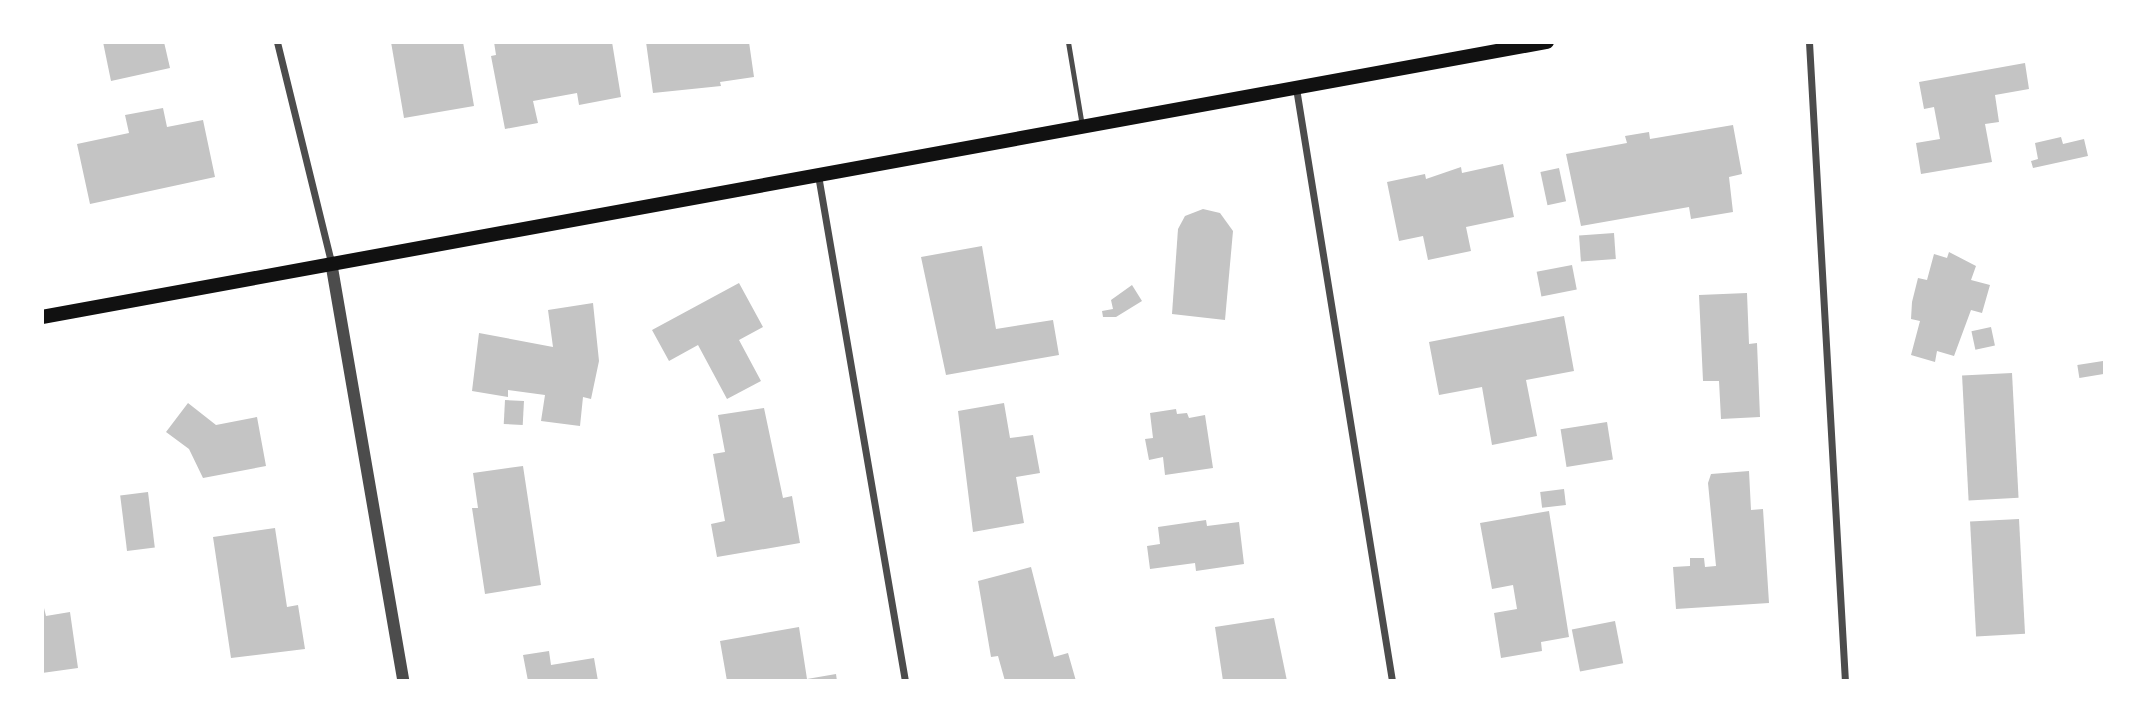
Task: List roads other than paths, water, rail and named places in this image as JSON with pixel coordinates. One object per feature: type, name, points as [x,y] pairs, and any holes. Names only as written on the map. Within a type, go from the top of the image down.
[{"type":"main road","points":[[42,317],[818,173],[1547,42]]},
{"type":"street","points":[[277,42],[331,262],[403,681]]},
{"type":"street","points":[[1809,42],[1845,681]]},
{"type":"street","points":[[1296,87],[1392,681]]},
{"type":"street","points":[[818,173],[905,681]]},
{"type":"lane","points":[[1068,42],[1082,126]]}]
